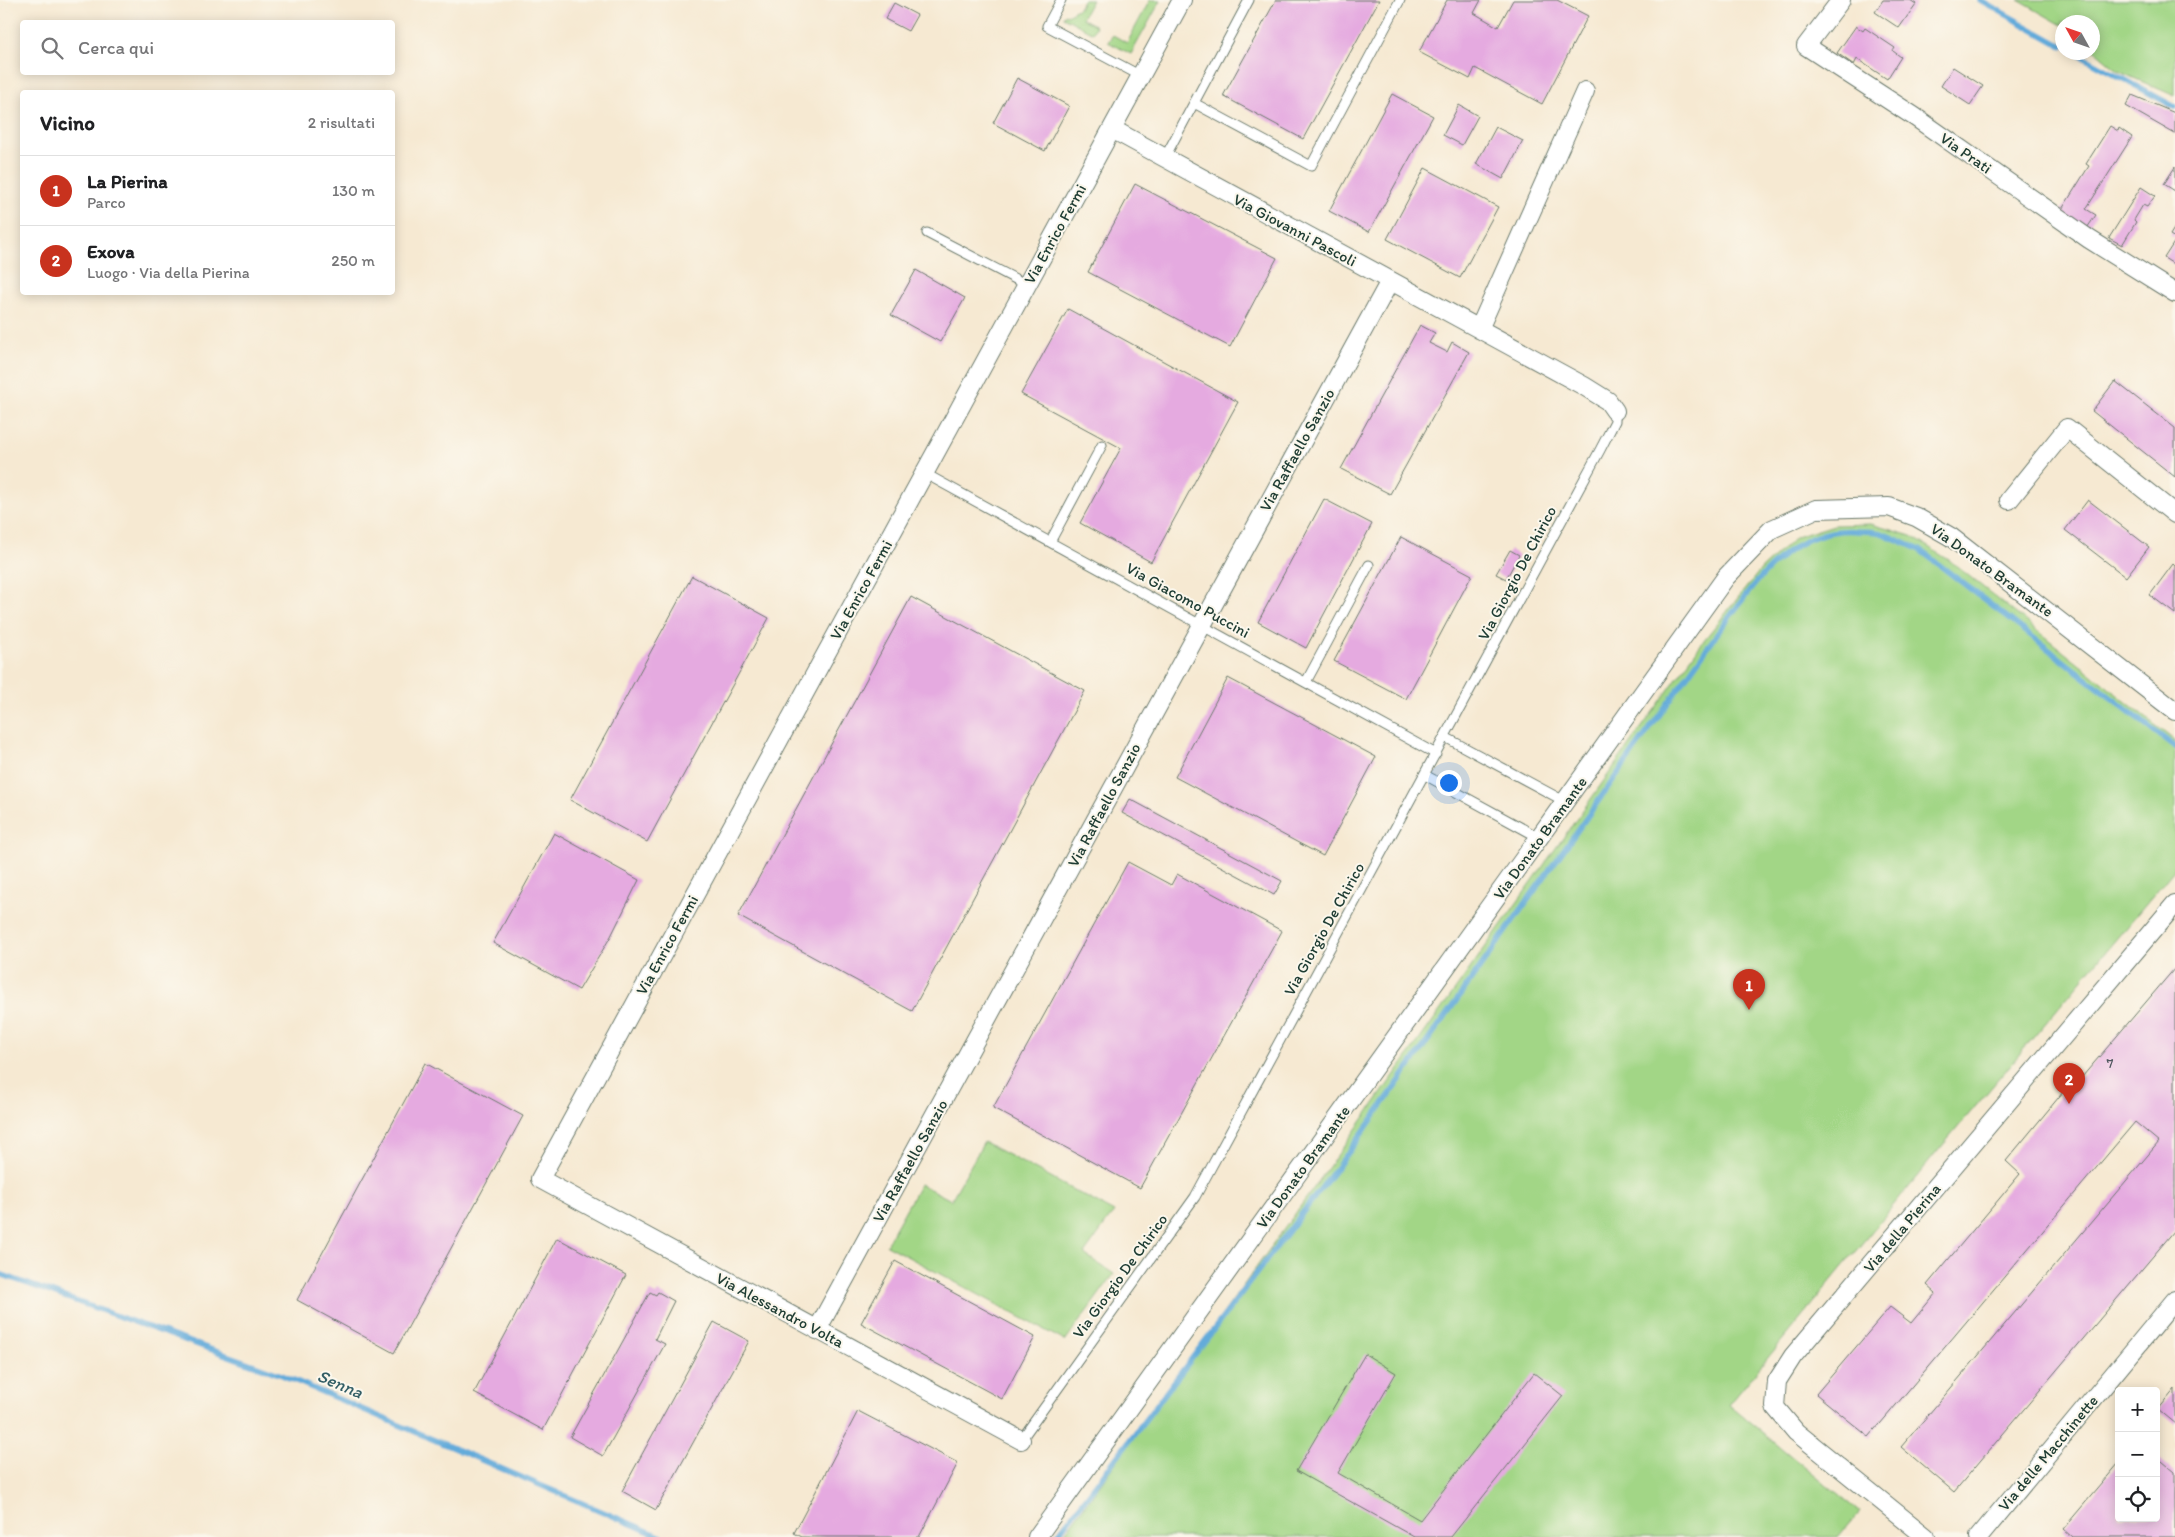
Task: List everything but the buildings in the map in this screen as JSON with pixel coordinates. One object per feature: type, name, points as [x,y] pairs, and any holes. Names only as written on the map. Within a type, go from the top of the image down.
[{"type":"street","name":"Via Enrico Fermi","points":[[540,1179],[1182,0]]},
{"type":"street","name":"Via Prati","points":[[1841,0],[1806,46],[1915,117],[2089,239],[2175,293]]},
{"type":"street","points":[[1479,329],[1585,91]]},
{"type":"street","name":"Via Giovanni Pascoli","points":[[1112,130],[1584,386],[1608,402],[1615,411]]},
{"type":"street","name":"Via Raffaello Sanzio","points":[[817,1330],[1390,281]]},
{"type":"street","points":[[2009,500],[2067,428],[2175,514]]},
{"type":"street","name":"Via Donato Bramante","points":[[1037,1537],[1726,577],[1772,529],[1816,509],[1889,507],[1916,517],[1951,537],[2175,711]]},
{"type":"street","name":"Via della Pierina","points":[[1926,1537],[1796,1432],[1775,1407],[1778,1380],[1793,1356],[2175,904]]},
{"type":"street","name":"Via Alessandro Volta","points":[[540,1179],[1021,1440]]},
{"type":"street","name":"Via delle Macchinette","points":[[1979,1537],[2175,1300]]},
{"type":"lane","points":[[1061,0],[1047,26],[1141,76]]},
{"type":"lane","points":[[1164,159],[1249,0]]},
{"type":"lane","points":[[1194,103],[1311,166],[1400,0]]},
{"type":"lane","points":[[927,233],[1027,285]]},
{"type":"lane","name":"Via Giorgio De Chirico","points":[[1021,1440],[1195,1197],[1446,737],[1615,421],[1615,411]]},
{"type":"lane","points":[[1050,542],[1102,445]]},
{"type":"lane","name":"Via Giacomo Puccini","points":[[924,473],[1436,754]]},
{"type":"lane","points":[[1306,682],[1369,565]]},
{"type":"lane","points":[[1446,737],[1566,802]]},
{"type":"lane","points":[[1425,775],[1540,838]]},
{"type":"green space","points":[[1083,0],[1092,0],[1082,18],[1096,26],[1093,33],[1063,17],[1065,14],[1067,15],[1079,8]]},
{"type":"green space","points":[[1150,0],[1161,0],[1131,54],[1108,42],[1113,35],[1127,43]]},
{"type":"green space","points":[[2018,0],[2175,0],[2175,96],[2120,72],[2100,55],[2100,15],[2055,15],[2055,21]]},
{"type":"green space","points":[[1871,524],[1911,536],[1949,560],[2175,741],[2175,869],[1938,1151],[1729,1405],[1859,1512],[1838,1537],[1062,1537],[1336,1157],[1704,640],[1762,568],[1796,537],[1834,525]]},
{"type":"green space","points":[[984,1142],[1114,1212],[1084,1254],[1114,1274],[1065,1341],[886,1245],[920,1184],[951,1200]]},
{"type":"waterway","points":[[1980,0],[2055,42]]},
{"type":"waterway","points":[[2089,60],[2175,107]]},
{"type":"waterway","points":[[1056,1537],[1351,1149],[1722,627],[1763,575],[1796,547],[1814,537],[1835,532],[1867,531],[1881,533],[1920,550],[2175,747]]},
{"type":"waterway","name":"Senna","points":[[0,1274],[282,1375],[662,1537]]},
{"type":"place","name":"La Pierina","points":[[1749,1010]]},
{"type":"place","name":"Exova","points":[[2069,1104]]}]
